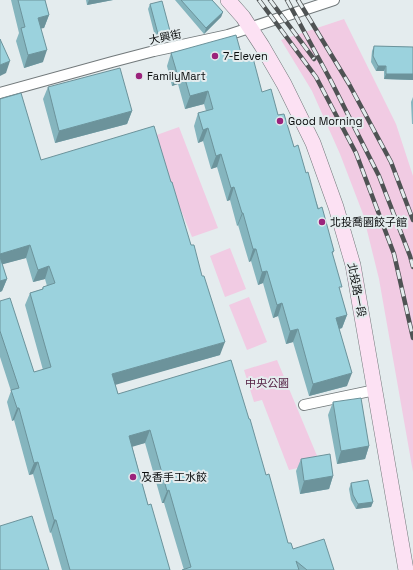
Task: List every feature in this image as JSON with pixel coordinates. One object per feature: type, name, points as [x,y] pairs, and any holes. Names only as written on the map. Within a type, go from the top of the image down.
[{"type":"street","name":"北投路一段","points":[[228,0],[243,17],[284,84],[313,143],[336,207],[353,265],[406,570]]},
{"type":"street","name":"大興街","points":[[0,93],[154,51],[228,36],[334,0]]},
{"type":"street","points":[[304,405],[375,390]]},
{"type":"green space","points":[[344,19],[396,124],[413,176],[413,472],[379,279],[363,214],[340,154],[312,91],[281,40]]},
{"type":"green space","points":[[179,127],[218,228],[192,237],[151,137]]},
{"type":"green space","points":[[230,248],[246,289],[225,297],[210,256]]},
{"type":"green space","points":[[249,297],[267,342],[247,350],[229,305]]},
{"type":"green space","name":"中央公園","points":[[277,360],[320,463],[289,470],[262,400],[254,402],[244,370]]},
{"type":"building","points":[[18,0],[45,0],[49,15],[38,18],[47,50],[28,55],[21,28],[25,27]]},
{"type":"building","points":[[181,0],[212,0],[223,12],[206,28]]},
{"type":"building","points":[[162,1],[170,31],[158,34],[150,4]]},
{"type":"building","points":[[236,35],[243,60],[253,58],[262,92],[271,89],[278,115],[284,114],[294,147],[298,145],[306,173],[308,172],[318,209],[322,207],[334,251],[332,252],[342,287],[339,287],[347,315],[336,318],[352,373],[313,384],[298,329],[290,331],[282,303],[277,305],[267,271],[262,272],[256,249],[253,249],[243,213],[234,187],[231,188],[221,154],[216,156],[208,128],[203,130],[198,113],[213,109],[208,91],[190,96],[183,72],[177,73],[171,53]]},
{"type":"building","points":[[0,39],[10,61],[0,65]]},
{"type":"building","points":[[374,46],[413,47],[413,74],[386,74],[386,66],[378,66],[373,56]]},
{"type":"building","points":[[120,68],[132,111],[59,131],[48,87]]},
{"type":"building","points":[[21,93],[41,160],[154,126],[191,245],[194,245],[202,276],[204,276],[225,342],[112,374],[118,394],[231,360],[266,475],[269,474],[288,543],[291,543],[293,549],[324,539],[334,570],[307,570],[296,561],[299,570],[182,570],[191,567],[169,490],[167,491],[150,430],[129,436],[148,505],[151,504],[170,570],[70,570],[38,462],[34,463],[19,408],[17,408],[11,390],[19,388],[0,331],[0,301],[10,298],[34,372],[51,367],[30,293],[55,283],[49,266],[38,270],[30,245],[0,254],[0,99]]},
{"type":"building","points":[[0,257],[7,279],[0,281]]},
{"type":"building","points":[[361,398],[369,446],[341,451],[333,402]]},
{"type":"building","points":[[330,454],[333,476],[304,481],[301,459]]},
{"type":"building","points":[[368,480],[373,502],[358,504],[353,495],[351,483]]},
{"type":"building","points":[[32,516],[49,570],[0,570],[0,526]]},
{"type":"railway","points":[[259,0],[316,77],[356,153],[394,254],[413,338]]},
{"type":"railway","points":[[270,0],[314,59]]},
{"type":"railway","points":[[287,0],[331,81],[379,176],[413,267]]},
{"type":"railway","points":[[298,0],[349,84],[391,162],[413,220]]},
{"type":"place","name":"7-Eleven","points":[[215,56]]},
{"type":"place","name":"FamilyMart","points":[[139,76]]},
{"type":"place","name":"Good Morning","points":[[280,121]]},
{"type":"place","name":"北投喬園餃子館","points":[[322,222]]},
{"type":"place","name":"及香手工水餃","points":[[133,477]]}]
